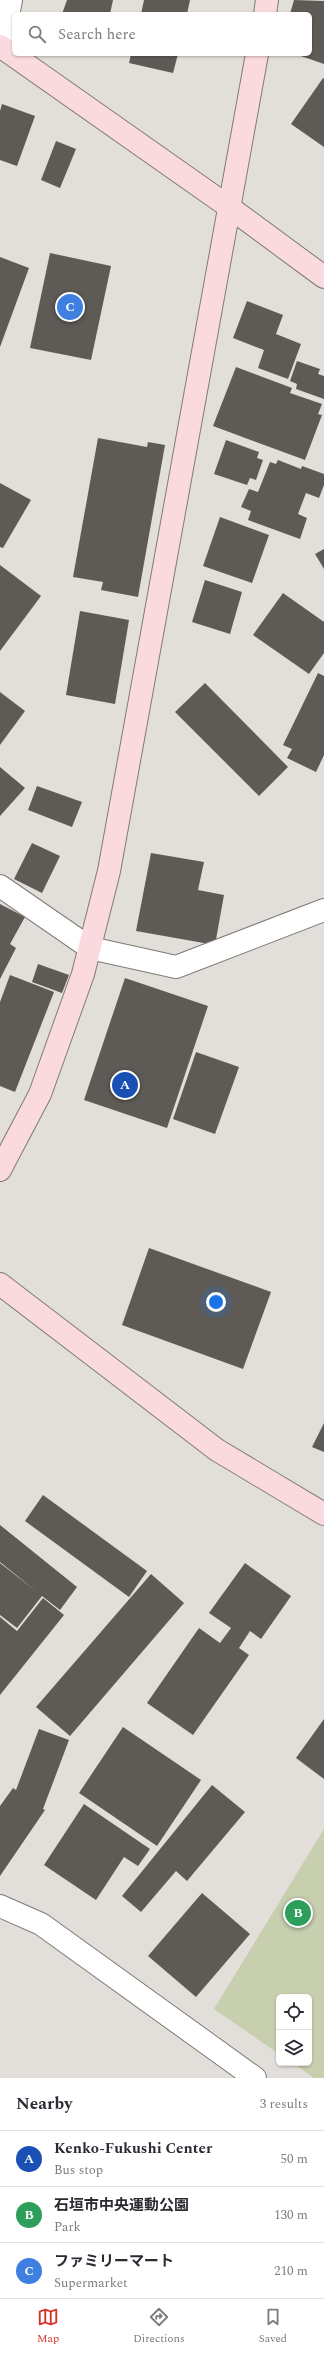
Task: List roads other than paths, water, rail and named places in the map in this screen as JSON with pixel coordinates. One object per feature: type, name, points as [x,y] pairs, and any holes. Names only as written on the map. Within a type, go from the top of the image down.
[{"type":"street","points":[[11,0],[1,47],[12,55]]},
{"type":"street","points":[[265,12],[268,0]]},
{"type":"street","points":[[14,56],[229,207],[324,277]]},
{"type":"street","points":[[0,1170],[40,1094],[83,974],[109,871],[258,56]]},
{"type":"street","points":[[0,886],[90,948],[176,967],[324,910]]},
{"type":"street","points":[[0,1284],[217,1450],[324,1514]]},
{"type":"street","points":[[0,1906],[41,1924],[255,2078]]},
{"type":"place","name":"ファミリーマート","points":[[70,307]]},
{"type":"place","name":"Kenko-Fukushi Center","points":[[125,1085]]},
{"type":"place","name":"石垣市中央運動公園","points":[[298,1913]]}]
